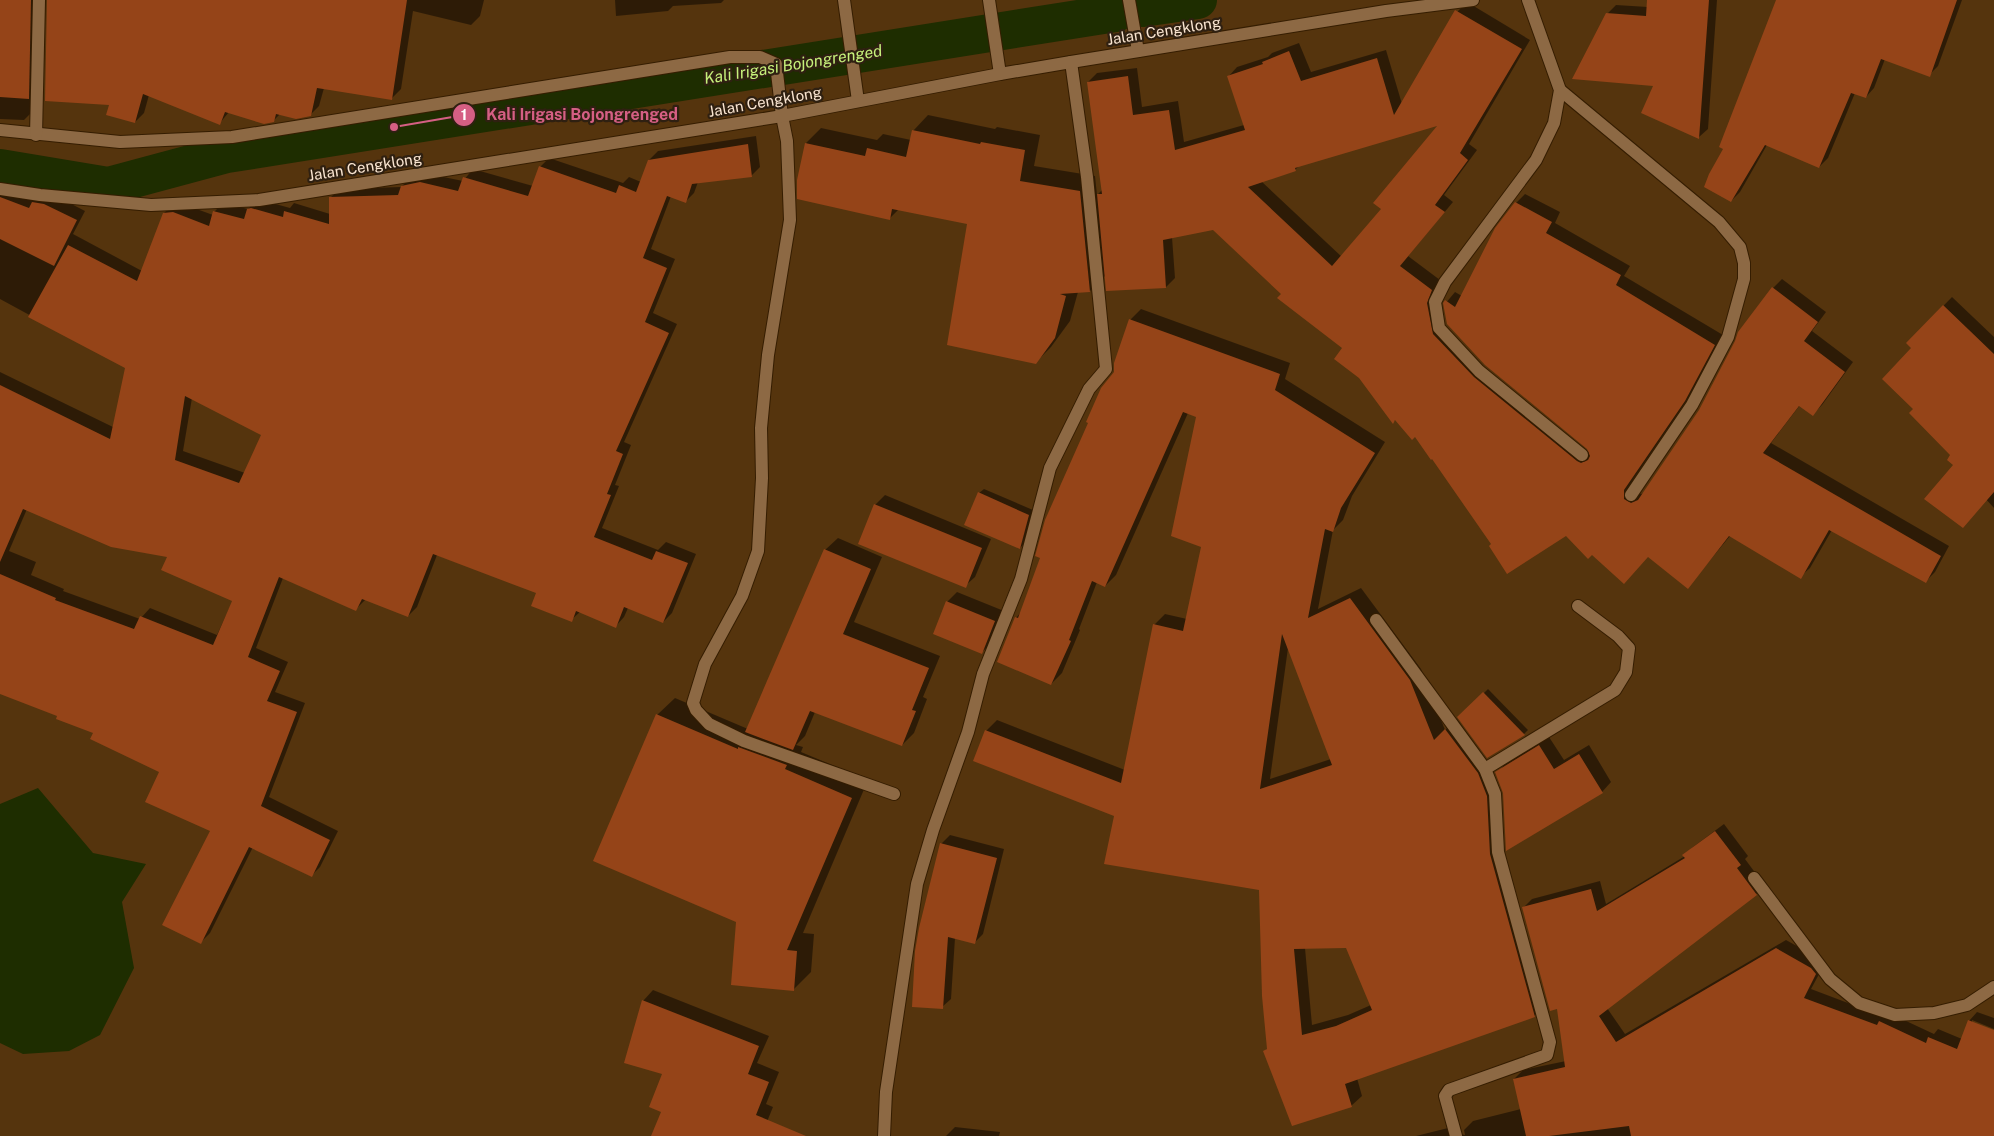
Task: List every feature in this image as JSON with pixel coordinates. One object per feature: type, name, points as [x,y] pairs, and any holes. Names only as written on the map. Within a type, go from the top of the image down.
[{"type":"street","points":[[36,135],[39,0]]},
{"type":"street","points":[[844,0],[858,101]]},
{"type":"street","points":[[988,0],[992,14],[999,69]]},
{"type":"street","points":[[1129,0],[1138,52]]},
{"type":"street","name":"Jalan Cengklong","points":[[0,189],[40,195],[150,204],[259,200],[781,111],[858,101],[999,69],[1071,62],[1138,52],[1408,4],[1473,0]]},
{"type":"street","points":[[1528,0],[1560,90],[1554,123],[1536,160],[1445,282],[1436,302],[1436,316],[1439,328],[1479,371],[1582,455]]},
{"type":"street","points":[[0,130],[120,142],[232,137],[730,57],[760,57],[776,64],[781,111],[787,141],[790,220],[768,355],[761,428],[762,478],[758,551],[742,596],[705,664],[693,703],[696,710],[709,724],[744,741],[894,794]]},
{"type":"street","points":[[884,1136],[886,1092],[917,884],[933,830],[968,732],[983,674],[1021,579],[1050,468],[1077,410],[1089,389],[1106,369],[1088,177],[1071,62]]},
{"type":"street","points":[[1560,90],[1719,222],[1740,247],[1744,263],[1744,279],[1728,338],[1692,405],[1631,495]]},
{"type":"street","points":[[1485,769],[1584,710],[1615,690],[1621,682],[1627,666],[1629,648],[1618,636],[1578,606]]},
{"type":"street","points":[[1376,620],[1485,769],[1495,794],[1498,852],[1550,1042],[1547,1055],[1449,1090],[1445,1096],[1456,1136]]},
{"type":"street","points":[[1754,878],[1830,979],[1859,1003],[1895,1015],[1934,1013],[1967,1005],[1994,987]]},
{"type":"shaded area","points":[[38,788],[93,853],[146,864],[122,902],[134,968],[100,1035],[69,1051],[23,1054],[0,1043],[0,804]]},
{"type":"building","points":[[0,0],[31,0],[29,99],[0,97]]},
{"type":"building","points":[[47,0],[407,0],[392,100],[317,88],[311,116],[296,119],[276,114],[274,122],[264,124],[225,112],[220,125],[143,94],[135,123],[106,115],[109,105],[45,101]]},
{"type":"building","points":[[1647,0],[1709,0],[1699,139],[1641,113],[1653,86],[1572,79],[1606,13],[1646,16]]},
{"type":"building","points":[[1776,0],[1957,0],[1930,77],[1881,59],[1866,98],[1851,93],[1819,168],[1765,145],[1731,202],[1704,187],[1723,149],[1719,147]]},
{"type":"building","points":[[1455,10],[1522,49],[1460,153],[1468,160],[1435,205],[1445,212],[1400,266],[1432,290],[1427,303],[1433,334],[1474,377],[1577,461],[1581,463],[1588,460],[1590,456],[1587,449],[1485,365],[1447,324],[1443,303],[1445,300],[1455,307],[1495,228],[1515,202],[1552,222],[1546,233],[1621,275],[1616,285],[1715,345],[1685,401],[1624,490],[1624,499],[1631,503],[1638,500],[1699,410],[1738,332],[1772,287],[1818,322],[1804,341],[1845,372],[1813,416],[1799,406],[1763,453],[1941,556],[1926,583],[1829,530],[1801,579],[1729,536],[1688,589],[1648,557],[1624,584],[1592,555],[1588,559],[1566,536],[1507,574],[1489,546],[1491,544],[1415,437],[1412,440],[1395,420],[1393,424],[1359,378],[1334,359],[1342,348],[1277,298],[1281,294],[1213,230],[1163,240],[1166,288],[1106,291],[1097,194],[1102,194],[1087,82],[1128,76],[1133,115],[1169,110],[1175,150],[1245,130],[1227,76],[1263,64],[1262,62],[1289,51],[1301,81],[1377,58],[1394,115]],"holes":[[[1437,126],[1373,203],[1381,209],[1332,266],[1248,187],[1296,171],[1295,168]]]},
{"type":"building","points":[[912,130],[980,144],[981,142],[1025,150],[1020,181],[1080,191],[1090,292],[1060,294],[1066,296],[1055,338],[1036,364],[947,345],[967,224],[892,209],[890,220],[797,199],[797,180],[805,143],[865,156],[867,148],[906,157]]},
{"type":"building","points":[[748,144],[752,177],[692,184],[686,203],[667,196],[643,258],[667,268],[645,322],[669,333],[616,451],[623,454],[607,494],[611,495],[594,537],[652,560],[656,551],[688,563],[663,623],[624,607],[616,628],[576,611],[572,622],[531,606],[536,593],[433,554],[408,617],[362,599],[356,611],[279,577],[248,657],[280,671],[267,701],[297,712],[261,806],[330,840],[312,877],[249,847],[201,944],[162,925],[210,831],[145,802],[159,772],[90,739],[93,733],[56,719],[57,716],[0,694],[0,574],[56,598],[55,600],[134,629],[140,616],[213,645],[232,601],[161,570],[167,557],[111,547],[23,509],[0,562],[0,385],[110,439],[125,368],[28,317],[68,245],[137,281],[163,213],[173,212],[209,226],[213,211],[244,219],[247,209],[251,208],[283,217],[284,211],[329,224],[329,197],[398,195],[401,186],[420,182],[458,191],[463,177],[528,196],[539,166],[616,193],[619,185],[636,192],[648,160]],"holes":[[[185,396],[261,435],[239,483],[175,460]]]},
{"type":"building","points":[[0,197],[29,208],[32,202],[44,204],[77,220],[54,266],[0,239]]},
{"type":"building","points":[[1943,305],[1994,354],[1994,492],[1963,528],[1924,499],[1953,465],[1947,460],[1950,455],[1909,413],[1913,409],[1882,379],[1911,348],[1906,343]]},
{"type":"building","points":[[1129,319],[1280,374],[1275,390],[1375,453],[1341,508],[1333,532],[1325,529],[1308,618],[1350,598],[1410,680],[1434,740],[1445,729],[1478,773],[1487,796],[1490,854],[1535,1017],[1345,1084],[1352,1107],[1292,1126],[1263,1051],[1267,1049],[1262,996],[1259,890],[1104,864],[1114,816],[973,761],[985,730],[1121,783],[1153,624],[1183,631],[1201,547],[1171,536],[1196,417],[1183,412],[1105,587],[1092,581],[1069,640],[1071,641],[1051,685],[997,662],[1015,617],[1018,618],[1040,558],[1035,556],[1045,520],[1088,423],[1086,422],[1101,388],[1114,372],[1114,363]],"holes":[[[1282,634],[1332,765],[1260,789]],[[1346,948],[1372,1010],[1336,1026],[1302,1035],[1294,949]]]},
{"type":"building","points":[[978,492],[1029,515],[1020,549],[964,525]]},
{"type":"building","points":[[874,504],[982,548],[966,588],[858,544]]},
{"type":"building","points":[[824,549],[871,569],[843,634],[929,668],[912,710],[916,711],[902,746],[810,711],[793,750],[745,732]]},
{"type":"building","points":[[946,601],[995,621],[982,654],[933,634]]},
{"type":"building","points":[[1483,692],[1525,735],[1487,758],[1457,717]]},
{"type":"building","points":[[656,714],[738,749],[738,747],[787,765],[785,769],[852,798],[787,950],[797,951],[794,991],[731,985],[736,922],[593,861]]},
{"type":"building","points":[[1539,745],[1554,769],[1579,754],[1603,793],[1506,851],[1503,793],[1495,772]]},
{"type":"building","points":[[1715,831],[1741,865],[1737,868],[1757,895],[1599,1016],[1616,1042],[1776,948],[1811,968],[1816,974],[1804,998],[1877,1025],[1879,1021],[1926,1043],[1928,1037],[1957,1049],[1968,1020],[1994,1030],[1994,1136],[1631,1136],[1629,1126],[1549,1136],[1526,1136],[1513,1079],[1565,1067],[1557,1009],[1550,1011],[1522,907],[1591,889],[1597,911],[1685,858],[1682,855]]},
{"type":"building","points":[[940,843],[997,858],[975,944],[948,937],[943,1009],[912,1007],[915,951]]},
{"type":"building","points":[[642,1000],[759,1046],[748,1074],[769,1082],[756,1115],[806,1136],[651,1136],[661,1112],[649,1107],[662,1074],[624,1063]]},
{"type":"waterway","name":"Kali Irigasi Bojongrenged","points":[[1143,8],[1198,0]]},
{"type":"waterway","name":"Kali Irigasi Bojongrenged","points":[[0,168],[108,186],[227,154],[1116,13]]},
{"type":"place","name":"Kali Irigasi Bojongrenged","points":[[394,127]]}]
